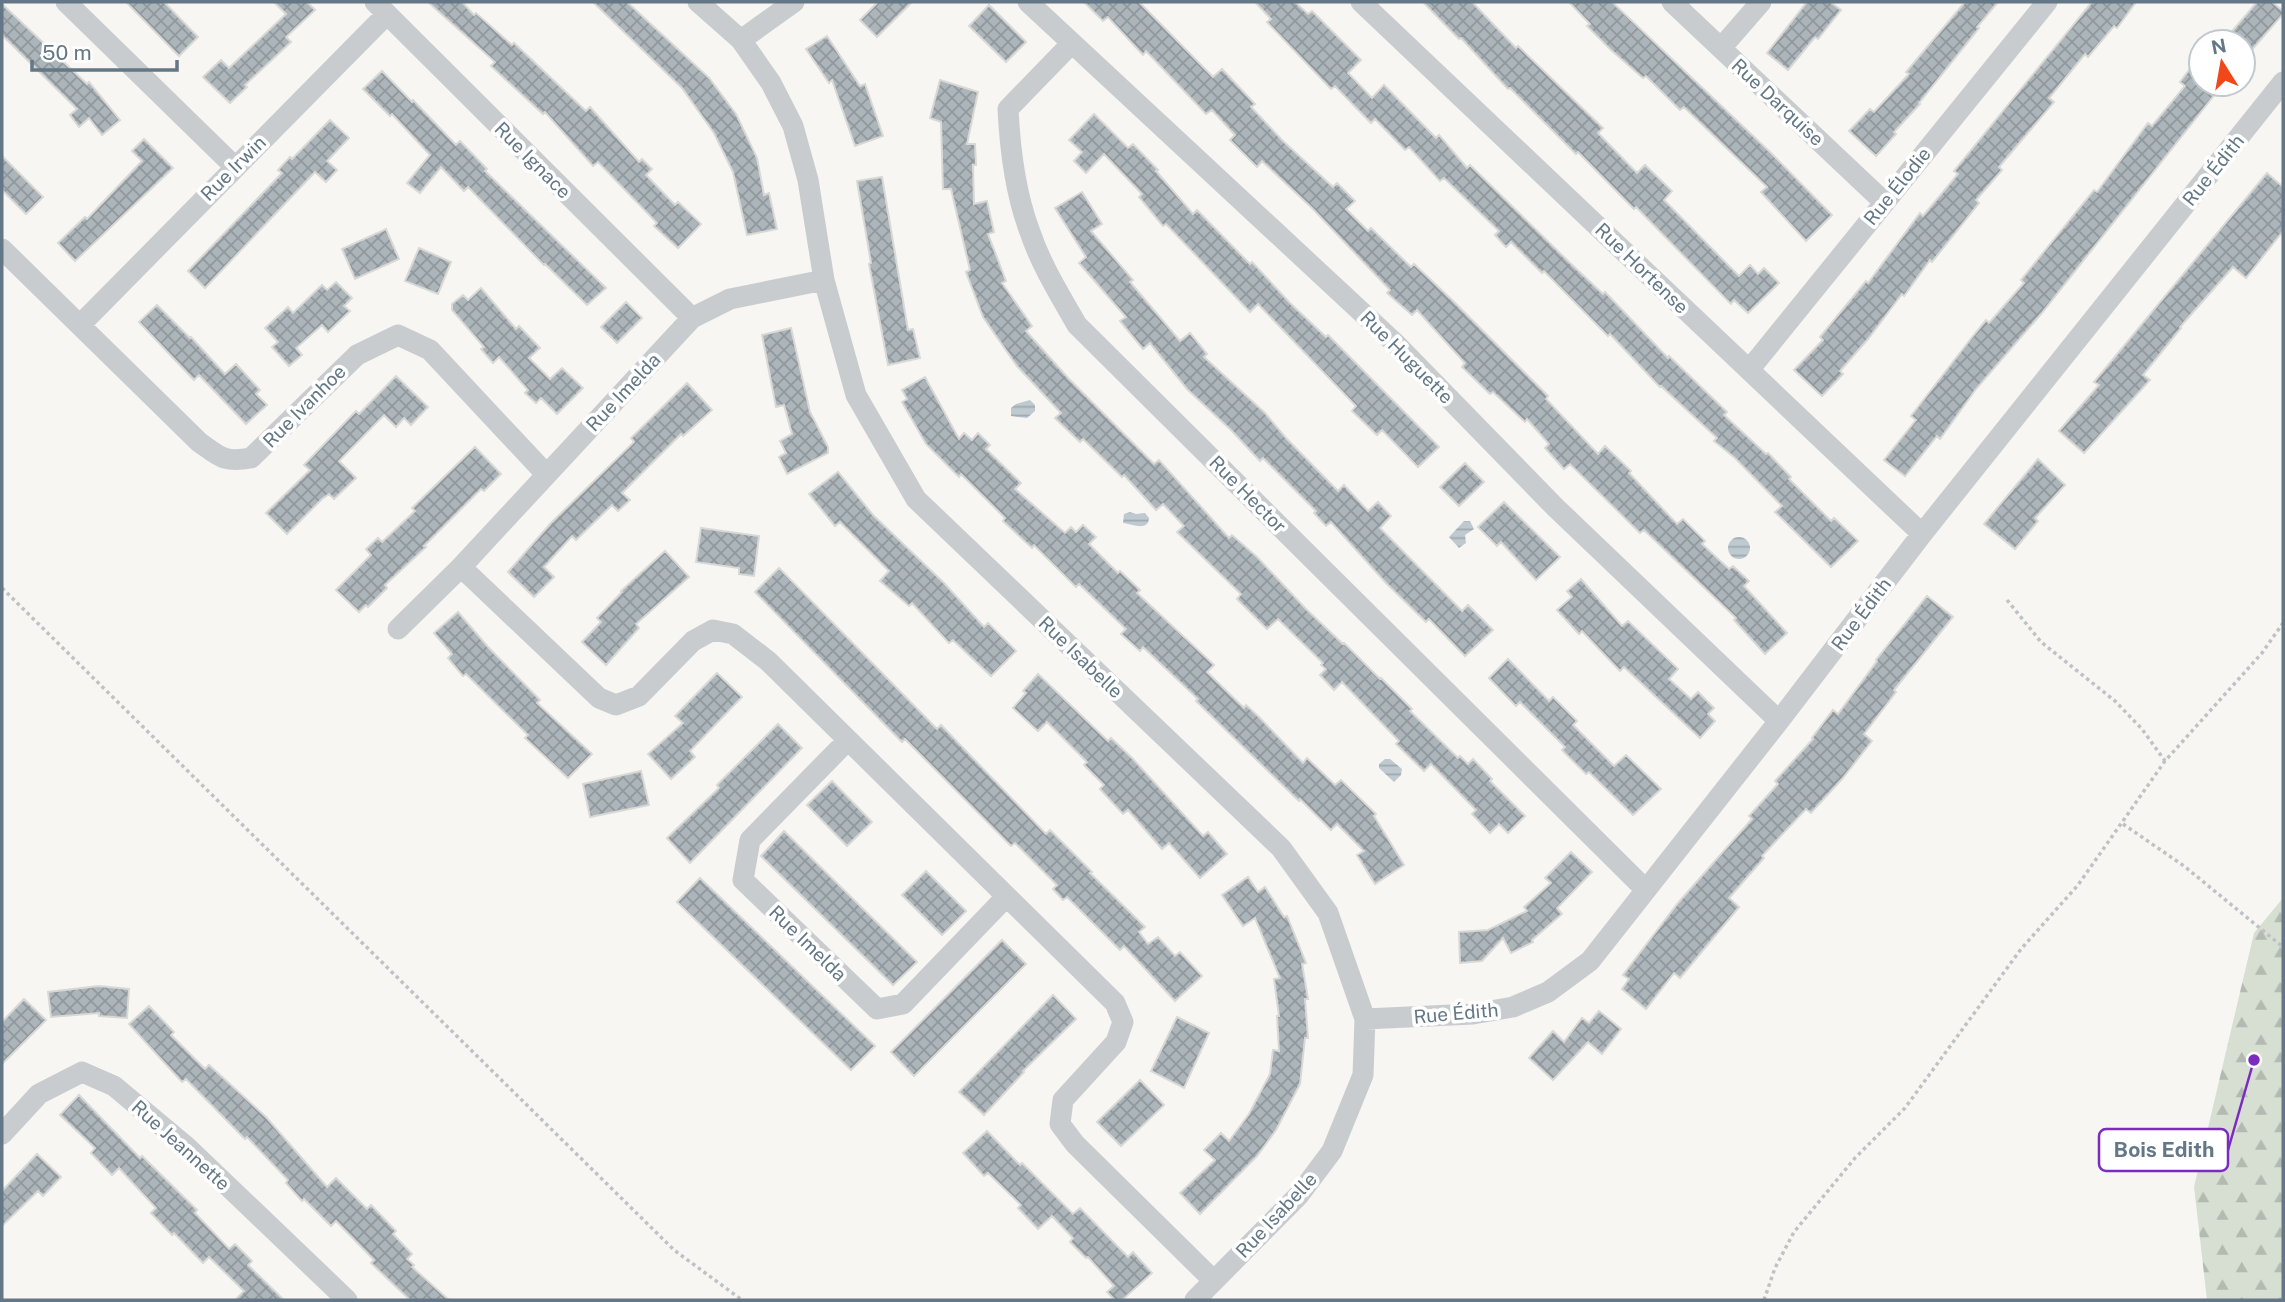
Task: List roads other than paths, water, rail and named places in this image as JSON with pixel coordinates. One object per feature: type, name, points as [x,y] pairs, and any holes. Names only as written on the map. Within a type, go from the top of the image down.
[{"type":"street","points":[[65,2],[234,167]]},
{"type":"street","name":"Rue Isabelle","points":[[698,2],[741,40],[771,83],[793,126],[808,180],[824,280],[856,395],[916,499],[1281,848],[1328,913],[1365,1019],[1363,1075],[1332,1151],[1299,1195],[1195,1300]]},
{"type":"street","points":[[741,40],[794,2]]},
{"type":"street","name":"Rue Huguette","points":[[1028,2],[1397,345],[1556,508],[1779,721]]},
{"type":"street","name":"Rue Hortense","points":[[1361,2],[1922,534]]},
{"type":"street","name":"Rue Darquise","points":[[1672,2],[1884,202]]},
{"type":"street","points":[[1721,48],[1761,2]]},
{"type":"street","name":"Rue Élodie","points":[[1749,370],[2047,2]]},
{"type":"street","name":"Rue Irwin","points":[[81,324],[234,167],[381,8]]},
{"type":"street","name":"Rue Ignace","points":[[381,8],[692,318]]},
{"type":"street","name":"Rue Hector","points":[[1071,44],[1008,108],[1016,179],[1030,232],[1052,281],[1077,325],[1645,889]]},
{"type":"street","name":"Rue Édith","points":[[1365,1019],[1473,1014],[1513,1007],[1548,992],[1590,961],[1922,534],[2283,82]]},
{"type":"street","name":"Rue Ivanhoe","points":[[2,249],[199,442],[215,454],[233,461],[251,458],[357,355],[398,335],[430,350],[546,474]]},
{"type":"street","name":"Rue Imelda","points":[[398,629],[461,566],[692,318],[730,299],[824,280]]},
{"type":"street","points":[[461,566],[599,698],[616,705],[639,695],[693,641],[713,630],[733,634],[768,661],[1115,1003],[1123,1022],[1116,1042],[1063,1100],[1059,1124],[1075,1144],[1214,1281]]},
{"type":"street","name":"Rue Imelda","points":[[847,741],[750,840],[743,880],[877,1009],[903,1004],[1006,897]]},
{"type":"street","name":"Rue Jeannette","points":[[2,1134],[39,1094],[82,1072],[114,1086],[187,1147],[348,1300]]},
{"type":"place","name":"Bois Edith","points":[[2254,1060]]}]
